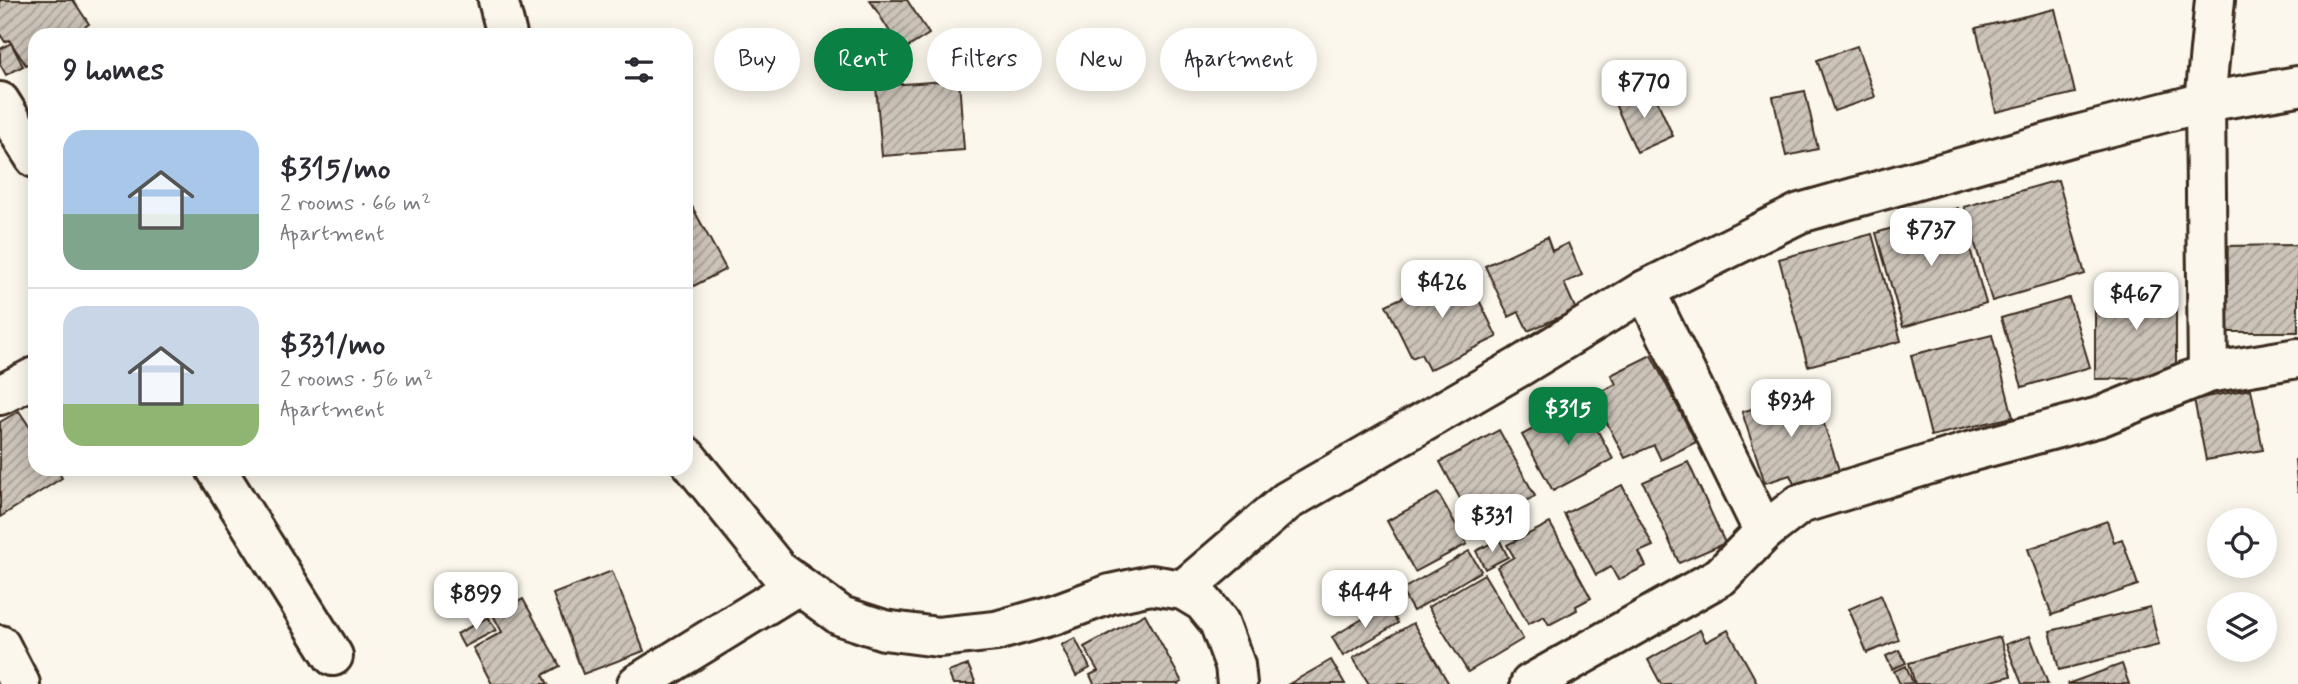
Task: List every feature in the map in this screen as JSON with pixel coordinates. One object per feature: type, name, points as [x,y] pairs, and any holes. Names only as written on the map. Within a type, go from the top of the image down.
[{"type":"street","points":[[498,0],[505,28]]},
{"type":"street","points":[[2208,373],[2205,102],[2216,0]]},
{"type":"street","points":[[1183,590],[1287,501],[1519,367],[1645,290],[1800,213],[2205,102],[2298,86]]},
{"type":"street","points":[[0,102],[28,147]]},
{"type":"street","points":[[1645,290],[1764,532]]},
{"type":"street","points":[[1530,684],[1721,576],[1764,532],[1800,504],[1969,452],[2099,417],[2208,373],[2298,358]]},
{"type":"street","points":[[0,395],[28,381]]},
{"type":"street","points":[[693,465],[778,570],[841,616],[884,630],[938,637],[996,631],[1053,615],[1110,594],[1151,585],[1183,590],[1203,602],[1219,622],[1235,665],[1237,684]]},
{"type":"street","points":[[220,476],[333,656]]},
{"type":"street","points":[[637,684],[798,585]]},
{"type":"street","points":[[0,645],[20,684]]},
{"type":"building","points":[[0,0],[73,0],[89,24],[83,28],[28,28],[26,65],[9,40],[5,42],[0,34]]},
{"type":"building","points":[[870,0],[907,0],[927,31],[927,35],[913,44],[913,28],[888,28]]},
{"type":"building","points":[[2055,9],[2075,93],[1996,112],[1976,28]]},
{"type":"building","points":[[11,43],[23,66],[6,75],[0,64],[0,49]]},
{"type":"building","points":[[1857,46],[1875,97],[1834,111],[1817,60]]},
{"type":"building","points":[[927,82],[927,91],[960,91],[964,150],[882,156],[876,91],[913,91],[913,83]]},
{"type":"building","points":[[1651,87],[1673,136],[1637,152],[1615,104]]},
{"type":"building","points":[[1805,91],[1818,149],[1786,156],[1773,97]]},
{"type":"building","points":[[2058,180],[2085,274],[1992,301],[1964,207]]},
{"type":"building","points":[[693,208],[726,269],[693,286]]},
{"type":"building","points":[[1958,208],[1986,303],[1903,327],[1876,233]]},
{"type":"building","points":[[1872,234],[1901,341],[1808,366],[1779,259]]},
{"type":"building","points":[[1547,237],[1552,251],[1568,243],[1582,275],[1564,283],[1576,310],[1528,331],[1519,312],[1509,317],[1485,266]]},
{"type":"building","points":[[2298,245],[2298,332],[2223,332],[2222,246]]},
{"type":"building","points":[[1464,269],[1497,337],[1429,370],[1421,354],[1412,358],[1386,305]]},
{"type":"building","points":[[2176,284],[2176,378],[2095,379],[2095,285]]},
{"type":"building","points":[[2069,298],[2090,367],[2022,387],[2001,318]]},
{"type":"building","points":[[1992,335],[2013,417],[1931,436],[1911,355]]},
{"type":"building","points":[[1651,355],[1696,442],[1661,460],[1654,445],[1625,458],[1593,396],[1616,384],[1611,375]]},
{"type":"building","points":[[2251,389],[2263,450],[2206,460],[2194,399]]},
{"type":"building","points":[[1813,390],[1839,470],[1794,484],[1790,475],[1765,483],[1742,412]]},
{"type":"building","points":[[1582,402],[1613,459],[1553,491],[1522,435]]},
{"type":"building","points":[[19,411],[28,424],[28,476],[62,478],[0,517],[0,422]]},
{"type":"building","points":[[1499,430],[1535,496],[1523,503],[1528,511],[1481,537],[1440,462]]},
{"type":"building","points":[[2298,459],[2298,493],[2295,460]]},
{"type":"building","points":[[1688,462],[1725,543],[1679,563],[1643,482]]},
{"type":"building","points":[[1622,485],[1653,546],[1639,552],[1646,566],[1618,580],[1611,567],[1596,575],[1564,514]]},
{"type":"building","points":[[1438,493],[1467,544],[1415,572],[1387,521]]},
{"type":"building","points":[[2107,521],[2114,542],[2122,539],[2138,585],[2052,615],[2028,549]]},
{"type":"building","points":[[1550,523],[1591,598],[1576,606],[1577,610],[1549,625],[1544,616],[1528,624],[1497,567],[1514,557],[1507,545]]},
{"type":"building","points":[[1499,539],[1508,557],[1485,569],[1476,551]]},
{"type":"building","points":[[1469,551],[1481,571],[1413,611],[1401,590]]},
{"type":"building","points":[[612,571],[644,651],[583,674],[553,594]]},
{"type":"building","points":[[1484,574],[1523,639],[1468,672],[1428,607]]},
{"type":"building","points":[[1881,595],[1899,640],[1867,653],[1849,609]]},
{"type":"building","points":[[523,599],[560,666],[543,675],[548,684],[492,684],[473,648],[502,632],[493,615]]},
{"type":"building","points":[[1386,605],[1398,623],[1343,656],[1332,637]]},
{"type":"building","points":[[2150,607],[2159,645],[2059,670],[2050,631]]},
{"type":"building","points":[[1145,614],[1182,682],[1094,684],[1090,675],[1098,671],[1084,647]]},
{"type":"building","points":[[488,617],[496,630],[464,647],[457,634]]},
{"type":"building","points":[[1413,623],[1449,684],[1369,684],[1353,658]]},
{"type":"building","points":[[1700,630],[1706,642],[1728,630],[1758,684],[1661,684],[1648,660]]},
{"type":"building","points":[[2030,636],[2048,684],[2022,684],[2006,644]]},
{"type":"building","points":[[2000,637],[2011,676],[1981,684],[1915,684],[1909,663]]},
{"type":"building","points":[[1075,638],[1090,668],[1076,676],[1061,645]]},
{"type":"building","points":[[1899,650],[1906,663],[1892,669],[1886,656]]},
{"type":"building","points":[[1331,660],[1345,684],[1289,684]]},
{"type":"building","points":[[2122,664],[2129,684],[2067,684]]},
{"type":"building","points":[[968,665],[976,684],[953,684],[948,672]]},
{"type":"building","points":[[1906,666],[1913,683],[1900,684],[1894,671]]}]
